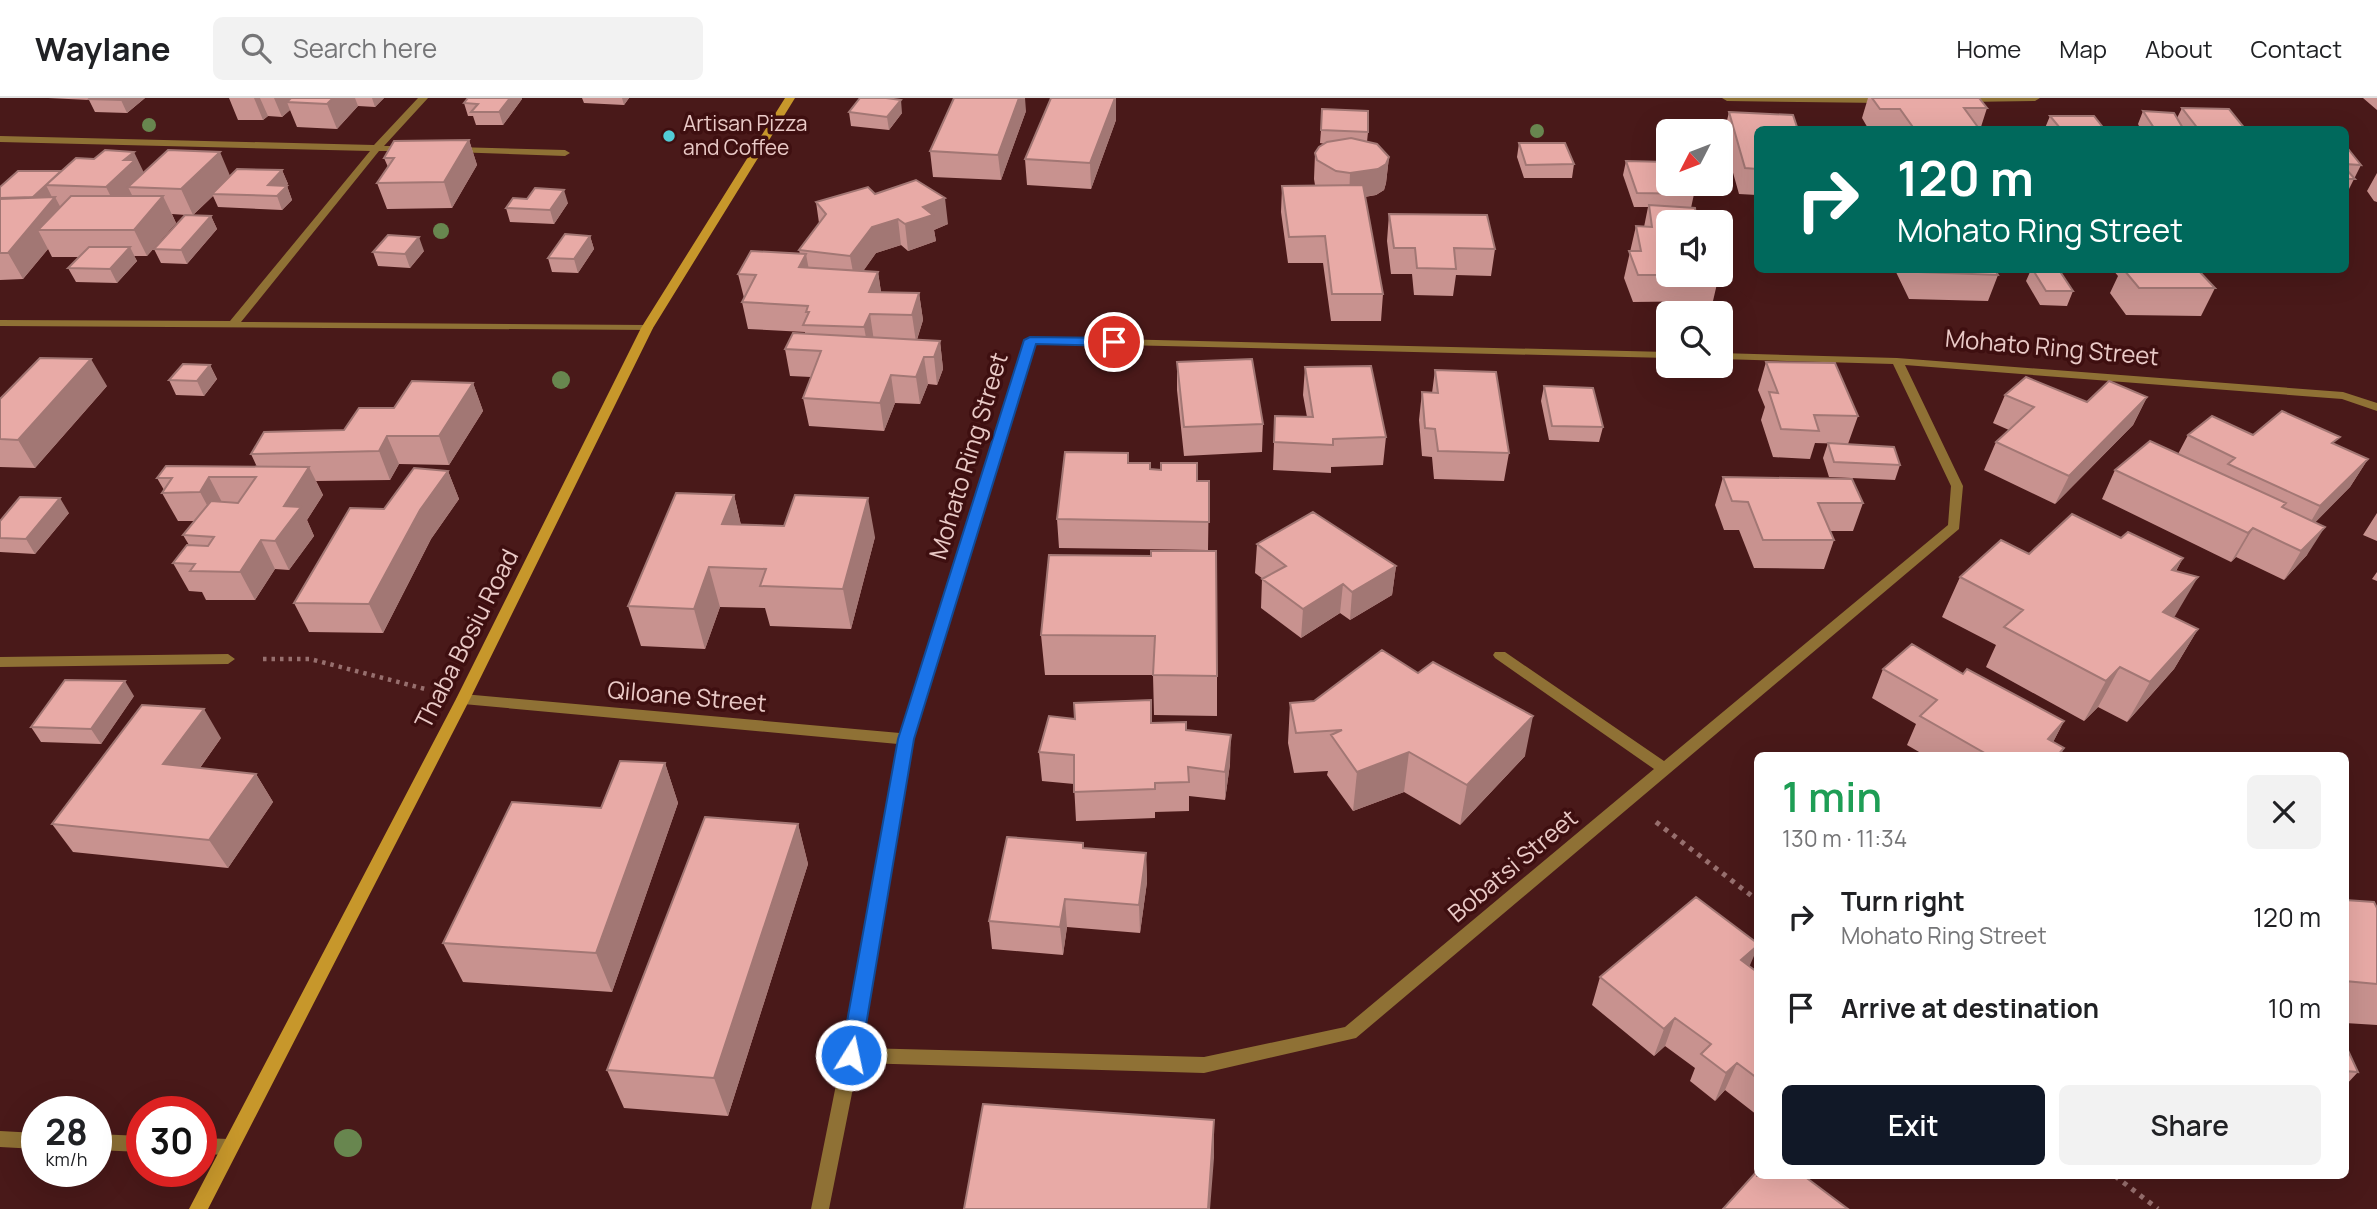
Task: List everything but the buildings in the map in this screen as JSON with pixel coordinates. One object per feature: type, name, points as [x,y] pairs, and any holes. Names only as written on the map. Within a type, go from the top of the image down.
[{"type":"street","points":[[232,326],[377,148],[423,98]]},
{"type":"street","name":"Thaba Bosiu Road","points":[[198,1209],[463,699],[647,328],[790,98]]},
{"type":"street","points":[[1727,98],[1889,100]]},
{"type":"street","points":[[1955,100],[2035,98]]},
{"type":"street","points":[[0,139],[418,149]]},
{"type":"street","points":[[444,150],[565,153]]},
{"type":"street","points":[[0,323],[647,328]]},
{"type":"street","name":"Mohato Ring Street","points":[[820,1209],[851,1055],[906,739],[1030,340],[1656,355]]},
{"type":"street","name":"Mohato Ring Street","points":[[1733,356],[1897,361],[2343,396],[2377,407]]},
{"type":"street","name":"Bobatsi Street","points":[[851,1055],[1204,1065],[1350,1033],[1954,526],[1957,486],[1897,361]]},
{"type":"street","points":[[1500,655],[1665,769]]},
{"type":"street","points":[[0,662],[228,659]]},
{"type":"street","name":"Qiloane Street","points":[[463,699],[906,739]]},
{"type":"street","points":[[0,1139],[21,1140]]},
{"type":"street","points":[[217,1147],[229,1147]]},
{"type":"path","points":[[228,659],[310,659],[463,699]]},
{"type":"path","points":[[1628,800],[1754,898]]},
{"type":"path","points":[[2119,1179],[2158,1209]]},
{"type":"place","name":"Artisan Pizza and Coffee","points":[[669,136]]},
{"type":"route","points":[[851,1055],[906,739],[1030,340],[1114,342]]}]
